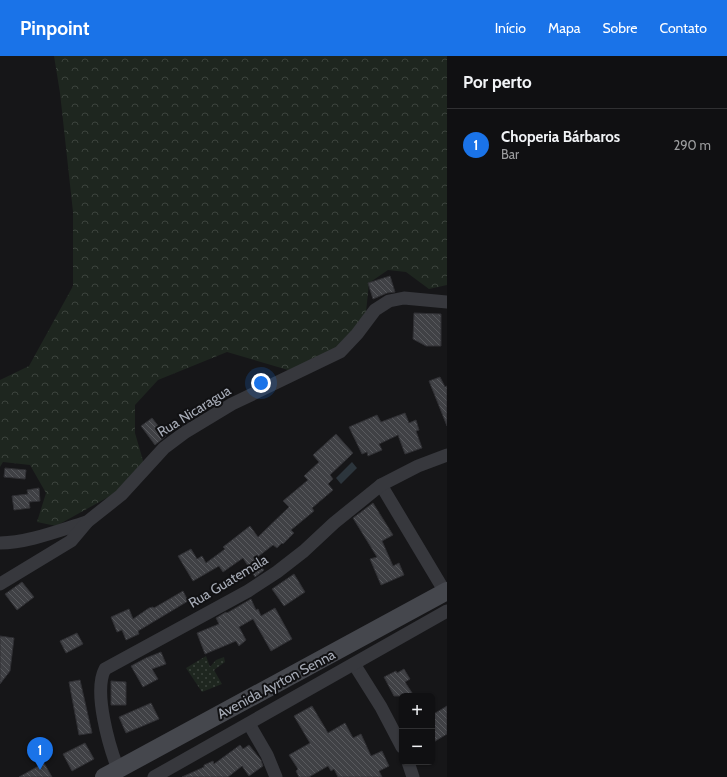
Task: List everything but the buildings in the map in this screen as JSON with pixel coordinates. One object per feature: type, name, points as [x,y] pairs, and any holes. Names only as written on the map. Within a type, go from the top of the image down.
[{"type":"main road","name":"Avenida Ayrton Senna","points":[[111,773],[446,591]]},
{"type":"street","name":"Rua Nicaragua","points":[[0,584],[70,541],[87,522],[121,495],[164,448],[184,433],[232,404],[340,352],[357,334],[375,310],[389,301],[404,298],[447,302]]},
{"type":"street","name":"Rua Guatemala","points":[[111,773],[114,758],[101,703],[101,676],[105,669],[248,591],[304,552],[334,523],[381,485],[418,466],[447,455]]},
{"type":"street","points":[[381,485],[446,591]]},
{"type":"street","points":[[0,543],[31,538],[87,522]]},
{"type":"street","points":[[154,777],[447,611]]},
{"type":"street","points":[[354,664],[381,707],[399,741]]},
{"type":"street","points":[[249,724],[267,755],[276,777]]},
{"type":"street","points":[[409,765],[414,777]]},
{"type":"green space","points":[[54,56],[447,56],[447,285],[429,289],[406,272],[388,270],[369,283],[365,322],[332,356],[288,370],[227,352],[158,380],[135,405],[135,433],[144,464],[121,490],[56,526],[37,522],[46,493],[30,465],[3,462],[0,467],[0,380],[29,366],[73,286],[73,212],[60,93]]},
{"type":"green space","points":[[206,656],[210,667],[216,660],[224,657],[225,662],[214,670],[222,684],[202,692],[186,668]]},
{"type":"shaded area","points":[[352,462],[357,468],[341,484],[336,478]]},
{"type":"place","name":"Choperia Bárbaros","points":[[40,770]]}]
